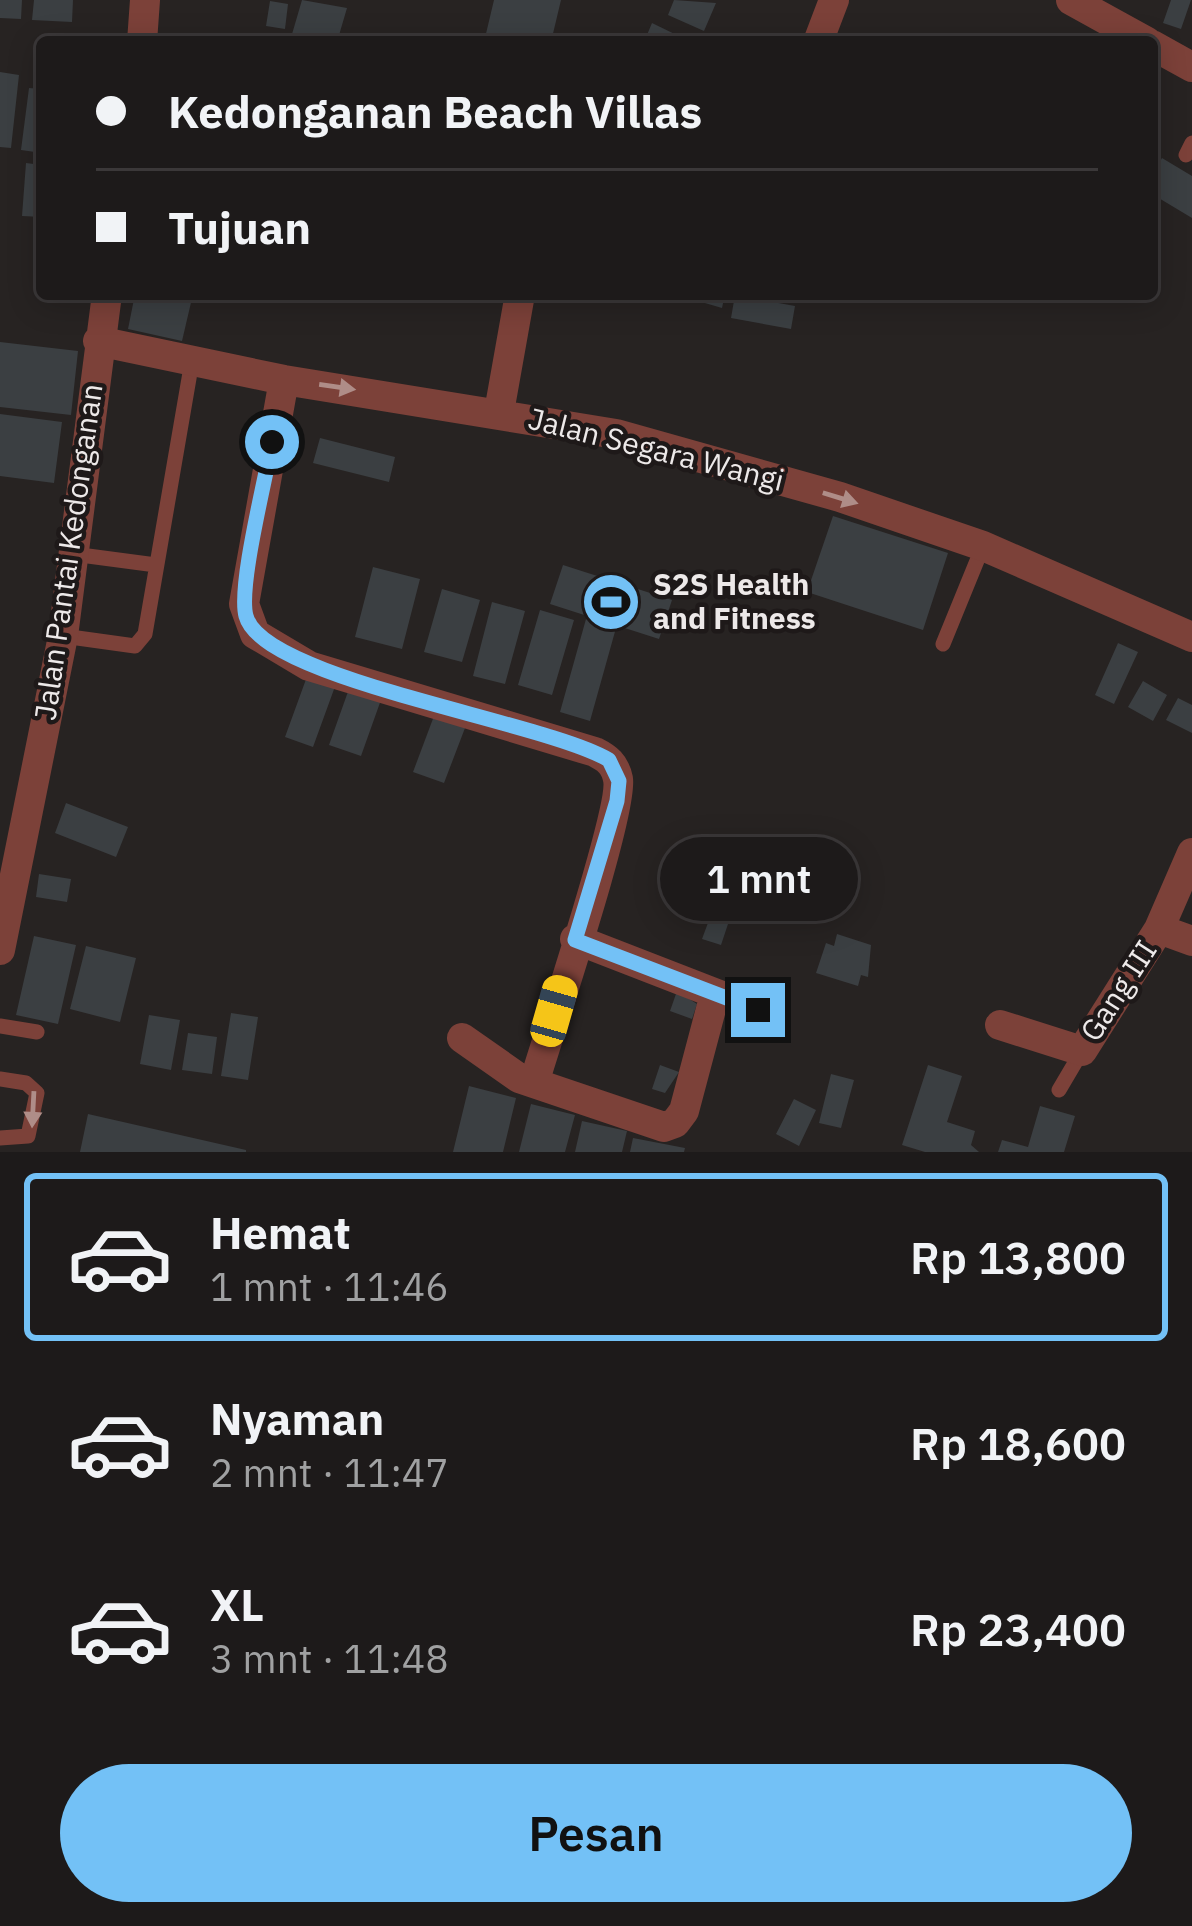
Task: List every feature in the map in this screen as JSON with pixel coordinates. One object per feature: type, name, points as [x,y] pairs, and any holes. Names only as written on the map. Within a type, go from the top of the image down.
[{"type":"street","points":[[142,36],[145,0]]},
{"type":"street","points":[[820,36],[834,0]]},
{"type":"street","points":[[1072,0],[1135,36]]},
{"type":"street","points":[[1158,49],[1192,68]]},
{"type":"street","name":"Jalan Pantai Kedonganan","points":[[0,950],[10,846],[63,636],[106,300]]},
{"type":"street","points":[[499,412],[519,300]]},
{"type":"street","name":"Jalan Segara Wangi","points":[[98,341],[284,380],[616,434],[840,497],[983,546],[1192,638]]},
{"type":"street","points":[[284,380],[244,604],[249,625],[266,643],[309,666],[609,760],[619,781],[534,1083]]},
{"type":"street","name":"Gang III","points":[[1000,1025],[1082,1051],[1159,928],[1192,853]]},
{"type":"street","points":[[1159,928],[1192,941]]},
{"type":"street","points":[[575,940],[758,1010]]},
{"type":"street","points":[[462,1038],[497,1067],[534,1083],[651,1126],[675,1123],[684,1111],[715,994]]},
{"type":"lane","points":[[63,636],[135,646],[145,634],[192,361]]},
{"type":"lane","points":[[944,644],[983,546]]},
{"type":"lane","points":[[73,554],[156,565]]},
{"type":"lane","points":[[0,1026],[37,1032]]},
{"type":"lane","points":[[1059,1090],[1082,1051]]},
{"type":"lane","points":[[0,1079],[26,1083],[37,1094],[28,1136],[0,1138]]},
{"type":"building","points":[[0,0],[22,0],[21,19],[0,18]]},
{"type":"building","points":[[34,0],[73,0],[72,22],[32,20]]},
{"type":"building","points":[[302,0],[347,8],[339,36],[291,36]]},
{"type":"building","points":[[494,0],[561,0],[552,36],[485,36]]},
{"type":"building","points":[[674,0],[716,3],[704,31],[668,15]]},
{"type":"building","points":[[1171,0],[1191,0],[1181,29],[1163,23]]},
{"type":"building","points":[[270,1],[288,4],[285,29],[266,26]]},
{"type":"building","points":[[652,23],[679,36],[647,36]]},
{"type":"building","points":[[0,72],[19,75],[11,148],[0,147]]},
{"type":"building","points":[[29,88],[36,89],[36,152],[21,150]]},
{"type":"building","points":[[1162,158],[1192,176],[1192,218],[1158,198]]},
{"type":"building","points":[[26,163],[36,164],[36,217],[22,216]]},
{"type":"building","points":[[134,300],[192,300],[182,341],[128,329]]},
{"type":"building","points":[[695,300],[724,300],[722,308]]},
{"type":"building","points":[[734,300],[795,306],[791,329],[731,318]]},
{"type":"building","points":[[0,342],[78,351],[71,415],[0,407]]},
{"type":"building","points":[[0,414],[62,422],[54,483],[0,476]]},
{"type":"building","points":[[320,438],[395,457],[389,482],[313,463]]},
{"type":"building","points":[[833,516],[948,553],[923,630],[807,592]]},
{"type":"building","name":"S2S Health and Fitness","points":[[563,565],[672,600],[659,639],[550,604]]},
{"type":"building","points":[[373,567],[420,579],[402,649],[355,637]]},
{"type":"building","points":[[442,589],[480,600],[462,662],[424,652]]},
{"type":"building","points":[[492,602],[525,611],[505,684],[473,676]]},
{"type":"building","points":[[540,610],[574,620],[552,695],[518,685]]},
{"type":"building","points":[[586,619],[616,628],[590,721],[560,712]]},
{"type":"building","points":[[1118,643],[1138,652],[1114,704],[1095,695]]},
{"type":"building","points":[[309,671],[337,681],[313,747],[285,737]]},
{"type":"building","points":[[1143,681],[1167,695],[1153,721],[1128,707]]},
{"type":"building","points":[[350,686],[382,697],[361,756],[329,745]]},
{"type":"building","points":[[1178,698],[1192,705],[1192,733],[1166,720]]},
{"type":"building","points":[[434,716],[465,728],[444,783],[413,772]]},
{"type":"building","points":[[66,803],[128,827],[116,857],[55,833]]},
{"type":"building","points":[[39,874],[71,879],[67,902],[36,897]]},
{"type":"building","points":[[712,912],[730,918],[721,945],[702,939]]},
{"type":"building","points":[[837,934],[871,945],[868,977],[861,975],[858,986],[816,973],[826,943],[834,946]]},
{"type":"building","points":[[34,936],[76,945],[58,1024],[16,1015]]},
{"type":"building","points":[[86,946],[136,958],[120,1022],[70,1009]]},
{"type":"building","points":[[677,991],[697,1004],[692,1019],[670,1011]]},
{"type":"building","points":[[231,1013],[258,1017],[248,1080],[221,1076]]},
{"type":"building","points":[[149,1015],[180,1020],[171,1070],[140,1064]]},
{"type":"building","points":[[188,1033],[217,1037],[212,1074],[182,1070]]},
{"type":"building","points":[[660,1065],[679,1072],[665,1093],[652,1089]]},
{"type":"building","points":[[928,1065],[962,1076],[947,1122],[975,1131],[971,1145],[979,1152],[925,1152],[902,1145]]},
{"type":"building","points":[[831,1074],[854,1080],[841,1128],[819,1123]]},
{"type":"building","points":[[469,1086],[516,1098],[503,1152],[453,1152]]},
{"type":"building","points":[[794,1099],[816,1110],[799,1146],[776,1134]]},
{"type":"building","points":[[531,1104],[575,1115],[565,1152],[519,1152]]},
{"type":"building","points":[[1040,1106],[1075,1116],[1064,1152],[998,1152],[1002,1140],[1028,1147]]},
{"type":"building","points":[[88,1114],[246,1150],[246,1152],[80,1152]]},
{"type":"building","points":[[582,1121],[627,1131],[622,1152],[575,1152]]},
{"type":"building","points":[[633,1138],[685,1148],[684,1152],[630,1152]]},
{"type":"place","name":"S2S Health and Fitness","points":[[611,602]]},
{"type":"route","points":[[272,442],[244,604],[255,634],[309,666],[609,760],[619,781],[617,801],[575,940],[758,1010]]}]
